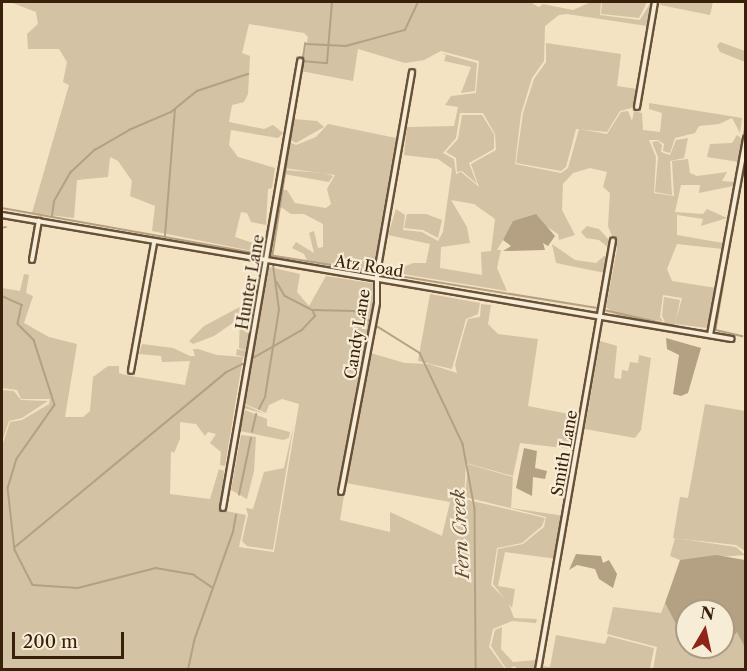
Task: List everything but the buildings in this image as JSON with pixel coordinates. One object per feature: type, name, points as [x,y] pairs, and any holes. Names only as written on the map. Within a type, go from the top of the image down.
[{"type":"street","points":[[637,107],[655,2]]},
{"type":"street","name":"Hunter Lane","points":[[223,508],[300,61]]},
{"type":"street","name":"Candy Lane","points":[[341,492],[377,303],[377,279],[412,72]]},
{"type":"street","points":[[710,335],[746,138]]},
{"type":"street","name":"Atz Road","points":[[2,215],[154,243],[732,339]]},
{"type":"street","points":[[32,260],[39,221]]},
{"type":"street","name":"Smith Lane","points":[[538,669],[613,241]]},
{"type":"street","points":[[131,370],[154,243]]},
{"type":"shaded area","points":[[10,2],[530,2],[539,7],[543,4],[573,10],[591,2],[601,2],[600,15],[640,20],[651,2],[647,26],[567,14],[559,15],[545,26],[544,61],[532,78],[521,114],[515,164],[561,173],[568,168],[579,129],[607,134],[621,112],[628,111],[632,121],[634,111],[642,113],[643,130],[660,132],[662,113],[649,109],[649,103],[742,118],[740,133],[732,118],[719,124],[699,126],[695,133],[675,138],[670,153],[663,151],[664,144],[658,140],[649,140],[656,157],[654,193],[674,196],[672,161],[688,159],[690,173],[697,176],[727,172],[722,181],[734,182],[733,186],[699,193],[700,185],[681,185],[675,212],[703,214],[707,209],[727,218],[701,226],[703,219],[677,215],[677,235],[723,243],[723,249],[677,244],[667,269],[672,281],[716,288],[707,328],[675,324],[682,298],[663,295],[660,317],[663,321],[619,317],[606,307],[617,249],[608,226],[610,193],[603,187],[607,172],[590,168],[573,173],[563,184],[562,210],[575,235],[559,240],[558,234],[543,224],[506,235],[497,250],[501,250],[497,268],[507,291],[384,271],[384,267],[396,270],[413,263],[426,263],[430,244],[388,235],[396,209],[405,215],[403,230],[422,232],[438,241],[443,232],[452,169],[438,159],[404,155],[407,127],[454,126],[458,107],[445,105],[451,96],[476,93],[479,61],[441,51],[424,60],[405,63],[358,49],[353,81],[301,71],[308,37],[304,33],[249,24],[242,53],[250,56],[248,94],[244,102],[232,105],[229,122],[264,129],[273,125],[283,133],[278,138],[231,130],[229,145],[238,157],[275,168],[272,188],[268,189],[266,225],[251,222],[247,213],[241,212],[235,237],[262,246],[262,253],[152,231],[155,206],[130,196],[132,181],[118,161],[110,157],[108,177],[77,180],[74,218],[32,213],[69,85],[63,82],[67,62],[59,49],[28,49],[27,34],[38,24],[36,12]],"holes":[[[460,113],[483,113],[495,134],[496,150],[471,164],[479,187],[461,172],[456,174],[454,159],[443,153],[456,138]],[[451,200],[474,204],[495,219],[491,251],[481,252],[482,275],[440,268],[441,247],[470,243],[467,227]]]},
{"type":"shaded area","points":[[602,2],[647,2],[639,18],[601,14]]},
{"type":"shaded area","points":[[661,2],[713,2],[710,15],[660,5]]},
{"type":"shaded area","points":[[720,42],[745,51],[745,62],[720,52],[717,46]]},
{"type":"shaded area","points":[[546,43],[621,54],[617,86],[644,90],[642,105],[620,111],[607,132],[576,129],[566,167],[561,171],[516,163],[523,113],[534,79],[546,62]]},
{"type":"shaded area","points":[[441,53],[477,63],[475,91],[461,93],[471,67],[444,61],[446,55]]},
{"type":"shaded area","points":[[462,115],[482,115],[494,134],[494,149],[469,163],[477,184],[462,171],[457,172],[456,158],[446,152],[458,139]]},
{"type":"shaded area","points":[[293,119],[317,121],[324,127],[296,143],[290,140]]},
{"type":"shaded area","points":[[328,124],[396,138],[373,271],[308,262],[304,254],[292,248],[296,242],[314,253],[309,233],[314,231],[318,248],[323,247],[323,224],[304,214],[291,214],[278,205],[280,190],[287,190],[295,203],[326,208],[331,204],[327,189],[335,175],[284,168],[289,142],[296,145],[316,137]]},
{"type":"shaded area","points":[[737,135],[742,139],[739,162],[707,157],[710,144],[732,143]]},
{"type":"shaded area","points":[[688,138],[684,158],[670,161],[672,195],[655,192],[658,157],[652,142],[658,141],[662,145],[661,152],[670,155],[676,140]]},
{"type":"shaded area","points":[[284,170],[333,176],[329,182],[284,174]]},
{"type":"shaded area","points":[[407,214],[426,214],[442,220],[438,238],[423,230],[404,228]]},
{"type":"shaded area","points":[[536,214],[555,236],[548,246],[543,243],[545,250],[503,251],[511,246],[503,240],[513,221]]},
{"type":"shaded area","points":[[587,226],[599,229],[608,239],[609,248],[599,240],[586,238],[581,232]]},
{"type":"shaded area","points":[[552,244],[575,260],[596,263],[604,256],[608,257],[605,273],[556,263]]},
{"type":"shaded area","points":[[269,267],[300,274],[297,292],[309,306],[326,276],[377,284],[367,352],[405,363],[429,364],[457,373],[455,365],[468,319],[480,317],[481,304],[491,305],[488,324],[498,334],[538,339],[528,406],[579,416],[572,449],[520,443],[513,476],[466,463],[464,499],[545,518],[542,526],[522,543],[497,548],[491,585],[508,602],[514,618],[537,619],[536,623],[512,621],[493,629],[489,647],[505,669],[2,669],[2,446],[10,422],[22,420],[49,404],[50,399],[21,399],[17,390],[2,388],[2,288],[20,291],[24,274],[29,275],[26,293],[33,296],[24,323],[49,337],[77,344],[65,417],[83,417],[90,411],[93,377],[108,366],[119,366],[119,373],[125,375],[185,385],[190,361],[162,362],[161,356],[139,354],[142,344],[173,348],[190,356],[195,356],[193,349],[198,349],[217,355],[243,357],[225,466],[220,465],[221,452],[210,443],[216,434],[208,432],[205,436],[196,424],[180,422],[180,439],[174,453],[171,451],[170,494],[210,499],[219,469],[224,471],[221,510],[246,515],[239,547],[274,552],[299,404],[282,399],[269,405],[266,413],[245,404]],"holes":[[[346,483],[450,502],[442,536],[390,512],[390,532],[340,520]]]},
{"type":"shaded area","points":[[430,294],[480,303],[478,314],[466,319],[452,369],[418,361]]},
{"type":"shaded area","points":[[262,297],[243,404],[265,414],[244,408],[239,427],[234,427],[245,357],[236,355],[237,349],[248,351],[255,301]]},
{"type":"shaded area","points":[[664,297],[680,300],[675,326],[708,330],[713,310],[709,332],[645,321],[665,322],[662,316]]},
{"type":"shaded area","points":[[251,301],[254,302],[247,351],[239,348],[240,318],[214,336],[193,344],[189,341],[204,326]]},
{"type":"shaded area","points":[[666,338],[701,348],[688,393],[681,396],[673,394],[679,355],[667,349]]},
{"type":"shaded area","points":[[600,341],[617,346],[614,378],[621,379],[622,370],[628,371],[630,362],[638,363],[639,355],[651,358],[641,430],[635,438],[585,429]]},
{"type":"shaded area","points":[[2,390],[14,391],[21,400],[48,401],[22,418],[9,421],[2,442]]},
{"type":"shaded area","points":[[705,404],[745,411],[745,551],[736,545],[673,538],[680,497],[688,498]]},
{"type":"shaded area","points":[[245,410],[267,419],[267,426],[290,432],[289,438],[283,440],[240,431]]},
{"type":"shaded area","points":[[294,424],[273,550],[247,546],[242,541],[248,515],[246,508],[253,509],[264,472],[284,468]]},
{"type":"shaded area","points":[[241,435],[256,437],[254,471],[247,499],[231,490]]},
{"type":"shaded area","points":[[524,448],[537,451],[535,468],[547,471],[545,479],[533,477],[532,496],[516,488]]},
{"type":"shaded area","points":[[468,464],[513,477],[511,508],[565,516],[558,559],[505,552],[498,586],[515,589],[512,608],[493,584],[498,549],[523,544],[544,527],[546,517],[465,497]]},
{"type":"shaded area","points":[[675,538],[736,547],[745,555],[680,560],[670,556]]},
{"type":"shaded area","points":[[576,554],[601,556],[603,563],[609,560],[617,574],[613,588],[599,579],[595,569],[577,565],[569,570]]},
{"type":"shaded area","points":[[716,555],[745,560],[745,648],[737,632],[735,635],[735,599],[675,599],[675,622],[665,603],[680,560]]},
{"type":"shaded area","points":[[665,603],[675,622],[675,659],[735,659],[737,631],[745,648],[745,669],[653,669],[657,647],[607,634],[613,607],[661,613]]},
{"type":"shaded area","points":[[502,627],[501,649],[513,662],[537,660],[536,665],[550,667],[556,635],[605,644],[608,636],[654,648],[650,669],[519,670],[514,666],[507,670],[491,646],[495,630]]},
{"type":"waterway","name":"Fern Creek","points":[[303,61],[327,63],[332,2]]},
{"type":"waterway","points":[[306,44],[346,46],[405,30],[418,2]]},
{"type":"waterway","name":"Fern Creek","points":[[272,258],[305,44]]},
{"type":"waterway","points":[[52,216],[54,201],[71,172],[95,150],[129,130],[171,112],[197,91],[248,74]]},
{"type":"waterway","points":[[165,236],[175,109]]},
{"type":"waterway","points":[[722,255],[746,123]]},
{"type":"waterway","points":[[734,223],[746,155]]},
{"type":"waterway","points":[[2,208],[261,254]]},
{"type":"waterway","points":[[2,228],[6,227]]},
{"type":"waterway","points":[[732,235],[733,229]]},
{"type":"waterway","points":[[731,241],[716,330],[742,336]]},
{"type":"waterway","points":[[269,255],[375,272]]},
{"type":"waterway","name":"Fern Creek","points":[[259,409],[265,397],[279,310],[273,265]]},
{"type":"waterway","points":[[381,273],[597,308]]},
{"type":"waterway","name":"Fern Creek","points":[[277,282],[285,296],[313,310],[354,311],[370,321]]},
{"type":"waterway","points":[[2,296],[22,305],[18,324],[34,340],[55,405],[17,459],[8,488],[15,550],[33,585],[78,588],[156,568],[194,575],[213,588]]},
{"type":"waterway","points":[[604,310],[702,332],[709,330]]},
{"type":"waterway","points":[[253,358],[302,330],[315,316],[313,312]]},
{"type":"waterway","name":"Fern Creek","points":[[375,325],[420,353],[463,444],[475,509],[476,670]]},
{"type":"waterway","points":[[15,547],[225,373],[243,364]]},
{"type":"waterway","name":"Fern Creek","points":[[252,432],[256,414]]},
{"type":"waterway","name":"Fern Creek","points":[[239,495],[251,438]]},
{"type":"waterway","name":"Fern Creek","points":[[188,670],[194,641],[233,532],[236,515]]}]
